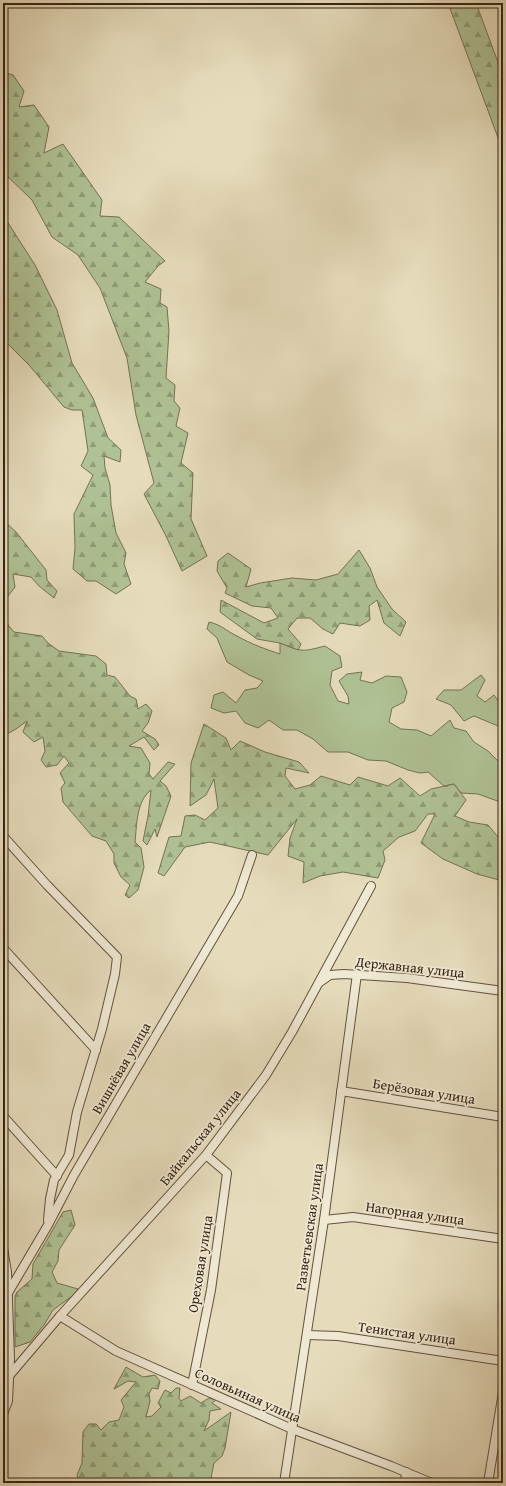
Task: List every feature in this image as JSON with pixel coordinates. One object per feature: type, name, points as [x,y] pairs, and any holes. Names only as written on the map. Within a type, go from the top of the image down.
[{"type":"street","points":[[3,836],[47,885],[117,957],[115,974],[102,1029],[77,1112],[69,1155],[57,1176],[50,1199],[48,1224]]},
{"type":"street","name":"Вишнёвая улица","points":[[8,1293],[48,1224],[74,1175],[238,896],[252,855]]},
{"type":"street","name":"Байкальская улица","points":[[9,1376],[60,1316],[206,1155],[266,1075],[292,1032],[372,886]]},
{"type":"street","points":[[3,948],[96,1050]]},
{"type":"street","name":"Державная улица","points":[[317,984],[330,976],[357,974],[407,978],[503,992]]},
{"type":"street","name":"Разветьевская улица","points":[[284,1483],[324,1220],[357,974]]},
{"type":"street","name":"Берёзовая улица","points":[[341,1091],[503,1117]]},
{"type":"street","points":[[3,1116],[57,1176]]},
{"type":"street","name":"Ореховая улица","points":[[192,1385],[211,1290],[226,1173],[206,1155]]},
{"type":"street","name":"Нагорная улица","points":[[324,1220],[353,1217],[503,1239]]},
{"type":"street","points":[[3,1248],[8,1272],[10,1359],[8,1401],[3,1414]]},
{"type":"street","name":"Соловьиная улица","points":[[60,1316],[116,1351],[292,1429],[432,1483]]},
{"type":"street","name":"Тенистая улица","points":[[307,1335],[338,1336],[503,1361]]},
{"type":"street","points":[[488,1483],[503,1392]]},
{"type":"street","points":[[405,1483],[406,1472]]},
{"type":"green space","points":[[448,3],[476,3],[503,76],[503,151]]},
{"type":"green space","points":[[3,72],[13,75],[24,91],[19,107],[34,105],[49,127],[44,153],[63,144],[102,200],[100,216],[119,217],[165,261],[158,266],[145,282],[161,289],[160,303],[167,307],[169,331],[166,378],[175,385],[174,401],[180,408],[176,426],[188,433],[181,463],[193,473],[191,519],[207,556],[182,571],[144,494],[154,483],[136,415],[127,358],[100,288],[78,255],[52,237],[32,200],[3,172]]},
{"type":"green space","points":[[3,215],[35,265],[57,310],[72,363],[93,398],[108,438],[121,450],[120,462],[104,456],[105,468],[110,485],[111,505],[116,533],[126,553],[124,564],[131,584],[116,594],[96,581],[87,581],[73,569],[75,548],[74,514],[93,475],[81,466],[88,451],[82,410],[72,410],[64,407],[29,365],[3,339]]},
{"type":"green space","points":[[3,520],[16,532],[46,570],[47,580],[57,591],[54,598],[39,586],[31,577],[13,574],[15,587],[8,596],[3,591]]},
{"type":"green space","points":[[359,550],[370,568],[377,587],[392,609],[406,622],[400,636],[384,623],[377,600],[369,606],[370,620],[360,626],[340,623],[333,634],[323,629],[310,618],[297,618],[288,629],[301,644],[298,650],[280,643],[257,639],[220,612],[221,600],[264,623],[278,618],[271,608],[252,606],[225,593],[227,588],[217,571],[218,561],[228,553],[251,569],[246,587],[260,583],[292,578],[316,580],[338,574]]},
{"type":"green space","points":[[3,609],[8,625],[14,632],[42,636],[48,643],[59,651],[96,656],[106,664],[107,675],[115,677],[130,696],[136,699],[138,709],[146,704],[152,711],[148,723],[142,731],[155,739],[159,745],[154,750],[144,737],[129,746],[141,748],[150,763],[149,774],[153,779],[168,762],[175,764],[160,781],[166,786],[171,796],[157,837],[155,829],[147,845],[143,841],[151,790],[142,801],[138,814],[135,842],[141,848],[144,867],[138,890],[129,898],[125,895],[130,885],[121,877],[114,863],[114,854],[106,841],[92,836],[63,802],[61,788],[65,783],[60,773],[69,763],[64,756],[57,765],[46,767],[41,760],[45,751],[43,737],[34,742],[23,732],[27,721],[3,736],[3,724],[7,722],[4,714],[5,698],[3,700]]},
{"type":"green space","points":[[209,622],[253,644],[280,654],[280,643],[302,650],[325,646],[340,656],[342,667],[332,671],[330,685],[338,701],[349,704],[348,696],[339,681],[347,674],[362,672],[360,680],[372,683],[386,676],[401,677],[407,692],[404,702],[392,708],[389,722],[401,729],[417,730],[431,736],[450,720],[454,728],[466,731],[474,742],[488,751],[503,766],[503,803],[478,794],[461,793],[454,784],[444,786],[428,772],[420,773],[408,770],[386,761],[368,760],[348,752],[328,752],[313,739],[297,730],[283,730],[269,720],[258,728],[245,723],[236,711],[224,713],[211,708],[214,695],[223,692],[236,703],[245,690],[257,688],[263,681],[249,675],[227,662],[217,638],[207,629]]},
{"type":"green space","points":[[481,675],[485,680],[477,696],[485,702],[494,695],[503,708],[503,728],[474,716],[464,721],[451,705],[436,699],[444,690],[461,690]]},
{"type":"green space","points":[[204,724],[226,738],[231,750],[240,741],[265,752],[299,762],[309,773],[286,768],[285,776],[295,789],[310,785],[321,776],[350,785],[358,777],[388,786],[400,778],[420,796],[431,789],[454,784],[466,800],[455,816],[469,822],[488,825],[503,843],[503,881],[477,874],[443,859],[421,843],[435,814],[428,814],[415,831],[399,837],[383,851],[385,860],[378,878],[343,872],[320,876],[303,883],[304,862],[288,856],[290,838],[297,819],[268,855],[210,842],[185,847],[164,876],[158,873],[169,837],[181,836],[185,816],[195,815],[205,820],[218,808],[214,779],[206,795],[190,806],[191,763]]},
{"type":"green space","points":[[71,1210],[75,1225],[59,1250],[58,1261],[52,1272],[57,1283],[78,1289],[75,1294],[53,1310],[44,1325],[30,1342],[15,1347],[15,1296],[17,1292],[32,1279],[33,1264],[63,1212]]},
{"type":"green space","points":[[126,1367],[143,1377],[155,1375],[160,1381],[158,1389],[152,1388],[149,1394],[150,1401],[146,1417],[152,1416],[161,1407],[158,1403],[165,1390],[171,1393],[176,1388],[180,1388],[179,1398],[181,1401],[190,1396],[201,1403],[209,1398],[216,1400],[212,1403],[221,1409],[210,1411],[209,1420],[204,1431],[231,1412],[225,1448],[222,1456],[214,1463],[210,1483],[74,1483],[79,1481],[77,1475],[82,1463],[83,1432],[89,1424],[96,1424],[101,1430],[109,1422],[119,1420],[124,1407],[121,1400],[136,1382],[128,1381],[114,1389]]}]
